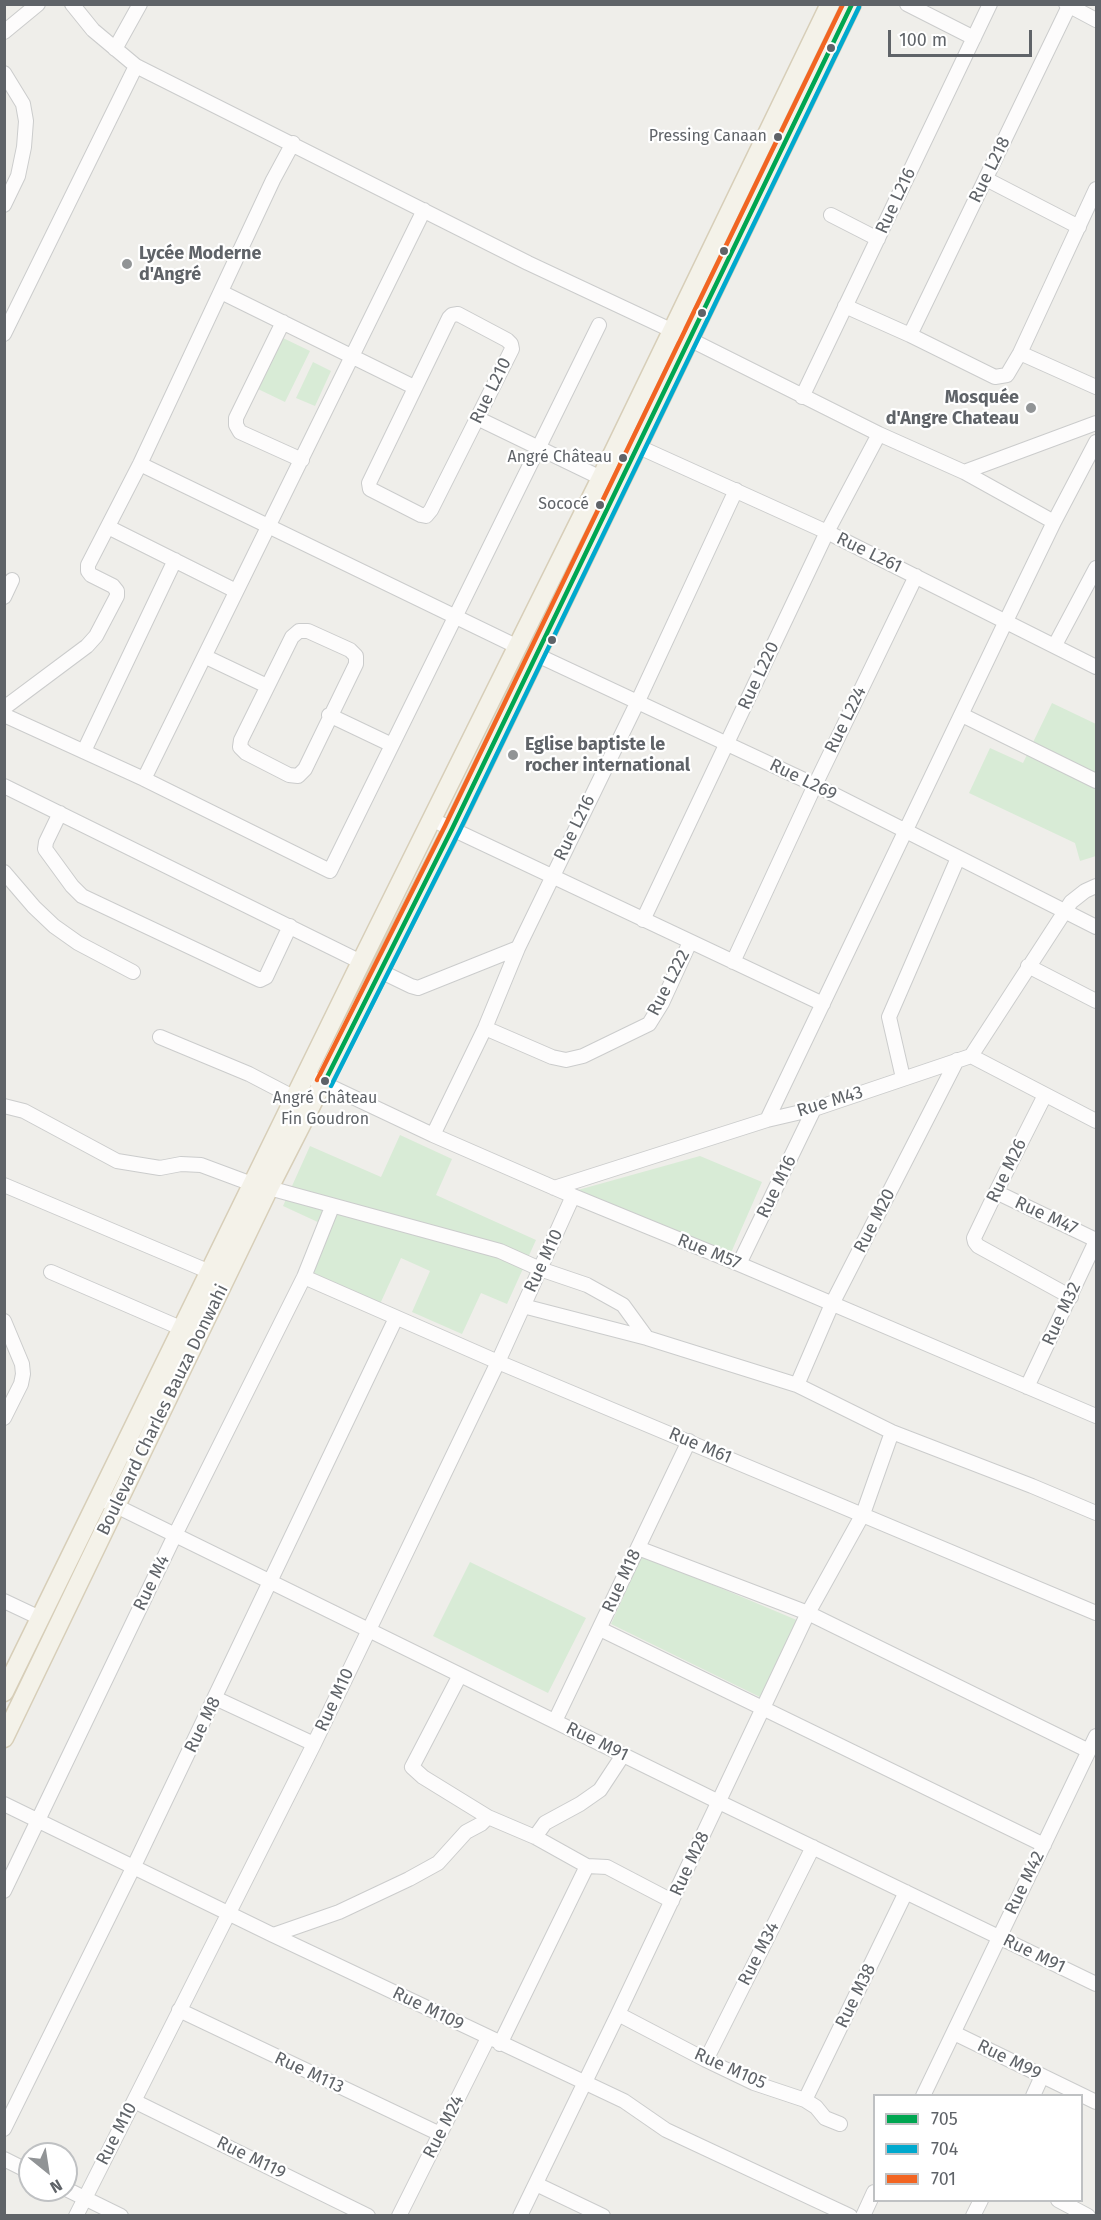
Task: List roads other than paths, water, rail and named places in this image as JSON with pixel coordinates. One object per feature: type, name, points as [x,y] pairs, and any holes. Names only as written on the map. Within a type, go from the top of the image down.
[{"type":"main road","name":"Boulevard Charles Bauza Donwahi","points":[[4,1738],[117,1507],[261,1186],[295,1098],[602,478],[830,4]]},
{"type":"main road","name":"Boulevard Charles Bauza Donwahi","points":[[4,1692],[210,1272],[324,1083],[452,829],[852,4]]},
{"type":"street","points":[[4,32],[38,4]]},
{"type":"street","points":[[72,4],[93,30],[136,66],[528,263],[690,339],[879,434],[964,472],[1054,522]]},
{"type":"street","points":[[115,49],[140,4]]},
{"type":"street","points":[[907,4],[974,38]]},
{"type":"street","name":"Rue L216","points":[[802,397],[990,4]]},
{"type":"street","points":[[1068,5],[1096,20]]},
{"type":"street","name":"Rue L218","points":[[910,335],[1068,5]]},
{"type":"street","points":[[4,334],[136,66]]},
{"type":"street","points":[[4,74],[23,105],[26,120],[24,147],[18,176],[4,205]]},
{"type":"street","points":[[4,708],[87,646],[96,636],[117,596],[117,591],[113,586],[87,571],[88,565],[140,464],[273,180],[293,143]]},
{"type":"street","points":[[986,179],[1079,227]]},
{"type":"street","points":[[845,306],[995,377],[1007,375],[1020,353],[1096,189]]},
{"type":"street","points":[[144,779],[424,210]]},
{"type":"street","points":[[831,215],[878,239]]},
{"type":"street","points":[[221,292],[414,387]]},
{"type":"street","name":"Rue L210","points":[[458,314],[511,344],[512,350],[426,516],[370,489],[369,483],[414,387],[452,315],[458,314]]},
{"type":"street","points":[[283,322],[236,418],[236,425],[240,432],[302,460]]},
{"type":"street","points":[[4,713],[6,716],[144,779],[330,871],[598,325]]},
{"type":"street","points":[[1020,353],[1096,387]]},
{"type":"street","points":[[477,418],[602,478]]},
{"type":"street","points":[[964,472],[1096,423]]},
{"type":"street","name":"Rue L220","points":[[643,920],[827,532],[879,434]]},
{"type":"street","points":[[767,1120],[1054,522],[1096,442]]},
{"type":"street","name":"Rue L261","points":[[639,447],[827,532],[1096,667]]},
{"type":"street","points":[[140,464],[518,647]]},
{"type":"street","name":"Rue L216","points":[[434,1135],[485,1028],[518,948],[552,875],[638,701],[736,490]]},
{"type":"street","points":[[108,527],[236,591]]},
{"type":"street","points":[[84,751],[175,560]]},
{"type":"street","points":[[1055,645],[1096,568]]},
{"type":"street","name":"Rue L224","points":[[733,962],[916,576]]},
{"type":"street","points":[[4,597],[12,580]]},
{"type":"street","points":[[299,631],[308,631],[350,650],[356,656],[356,664],[329,715],[305,769],[298,776],[289,775],[246,753],[240,747],[241,740],[267,686],[292,637],[299,631]]},
{"type":"street","name":"Rue L269","points":[[537,655],[815,785],[1096,927]]},
{"type":"street","points":[[206,657],[267,686]]},
{"type":"street","points":[[329,715],[392,745]]},
{"type":"street","points":[[962,715],[1096,781]]},
{"type":"street","points":[[4,786],[362,962]]},
{"type":"street","points":[[60,813],[45,849],[82,896],[260,980],[266,977],[291,926]]},
{"type":"street","points":[[433,820],[823,1004]]},
{"type":"street","points":[[903,1078],[889,1017],[958,858]]},
{"type":"street","points":[[4,872],[54,926],[78,943],[133,972]]},
{"type":"street","name":"Rue M20","points":[[797,1385],[832,1304],[964,1058],[1076,896],[1096,886]]},
{"type":"street","name":"Rue L222","points":[[485,1028],[552,1057],[566,1060],[583,1056],[649,1024],[662,1003],[690,942]]},
{"type":"street","points":[[380,971],[418,988],[518,948]]},
{"type":"street","points":[[1028,966],[1096,1001]]},
{"type":"street","points":[[160,1037],[249,1074],[295,1098]]},
{"type":"street","points":[[964,1058],[1096,1121]]},
{"type":"street","name":"Rue M43","points":[[554,1188],[767,1120],[814,1109],[964,1058]]},
{"type":"street","name":"Rue M57","points":[[306,1075],[554,1188],[1096,1416]]},
{"type":"street","name":"Rue M26","points":[[1044,1095],[974,1238],[978,1246],[1071,1296]]},
{"type":"street","points":[[4,1106],[24,1111],[117,1161],[160,1168],[181,1164],[201,1165],[332,1207],[500,1251],[540,1269],[587,1285],[623,1305],[647,1338]]},
{"type":"street","name":"Rue M16","points":[[739,1264],[814,1109]]},
{"type":"street","points":[[4,1185],[210,1272]]},
{"type":"street","name":"Rue M47","points":[[996,1192],[1096,1240]]},
{"type":"street","name":"Rue M10","points":[[76,2216],[314,1744],[498,1362],[573,1196]]},
{"type":"street","name":"Rue M4","points":[[4,1891],[304,1277],[332,1207]]},
{"type":"street","name":"Rue M32","points":[[1027,1388],[1096,1240]]},
{"type":"street","points":[[51,1272],[183,1329]]},
{"type":"street","name":"Rue M61","points":[[304,1277],[498,1362],[1096,1613]]},
{"type":"street","points":[[523,1306],[647,1338],[797,1385],[892,1432],[1096,1513]]},
{"type":"street","name":"Rue M8","points":[[4,2129],[134,1866],[396,1318]]},
{"type":"street","points":[[4,1321],[22,1364],[23,1374],[21,1384],[4,1418]]},
{"type":"street","name":"Rue M28","points":[[520,2216],[808,1613],[863,1514],[892,1432]]},
{"type":"street","name":"Rue M18","points":[[555,1722],[689,1441]]},
{"type":"street","name":"Rue M91","points":[[99,1497],[368,1631],[1096,1984]]},
{"type":"street","points":[[638,1548],[808,1613],[1089,1751]]},
{"type":"street","points":[[4,1601],[40,1618]]},
{"type":"street","points":[[600,1629],[1044,1845]]},
{"type":"street","points":[[460,1675],[412,1767],[423,1777],[488,1817],[535,1838],[587,1866],[607,1867],[672,1901]]},
{"type":"street","points":[[215,1698],[314,1744]]},
{"type":"street","name":"Rue M42","points":[[924,2094],[1096,1736]]},
{"type":"street","points":[[535,1838],[545,1823],[600,1790],[623,1755]]},
{"type":"street","name":"Rue M109","points":[[4,1804],[494,2041],[624,2101],[666,2130],[850,2216]]},
{"type":"street","points":[[273,1935],[339,1912],[409,1880],[438,1863],[466,1832],[481,1824],[488,1817]]},
{"type":"street","name":"Rue M34","points":[[706,2060],[813,1847]]},
{"type":"street","name":"Rue M24","points":[[399,2216],[440,2134],[494,2041],[587,1866]]},
{"type":"street","name":"Rue M38","points":[[805,2100],[906,1892]]},
{"type":"street","name":"Rue M113","points":[[179,2010],[440,2134]]},
{"type":"street","name":"Rue M105","points":[[618,2014],[754,2083],[805,2100],[816,2107],[825,2118],[840,2124]]},
{"type":"street","name":"Rue M99","points":[[954,2033],[1079,2094]]},
{"type":"street","points":[[1034,2094],[1042,2076]]},
{"type":"street","name":"Rue M119","points":[[134,2101],[368,2216]]},
{"type":"street","points":[[4,2159],[18,2166]]},
{"type":"street","points":[[536,2184],[603,2216]]},
{"type":"street","points":[[864,2216],[873,2194]]},
{"type":"street","points":[[78,2195],[121,2216]]},
{"type":"street","points":[[973,2216],[980,2202]]},
{"type":"street","points":[[1062,2202],[1088,2216]]},
{"type":"place","name":"Pressing Canaan","points":[[778,137]]},
{"type":"place","name":"Lycée Moderne d'Angré","points":[[127,264]]},
{"type":"place","name":"Mosquée d'Angre Chateau","points":[[1031,408]]},
{"type":"place","name":"Angré Château","points":[[623,458]]},
{"type":"place","name":"Sococé","points":[[600,505]]},
{"type":"place","name":"Eglise baptiste le rocher international","points":[[513,755]]},
{"type":"place","name":"Angré Château Fin Goudron","points":[[325,1081]]}]
